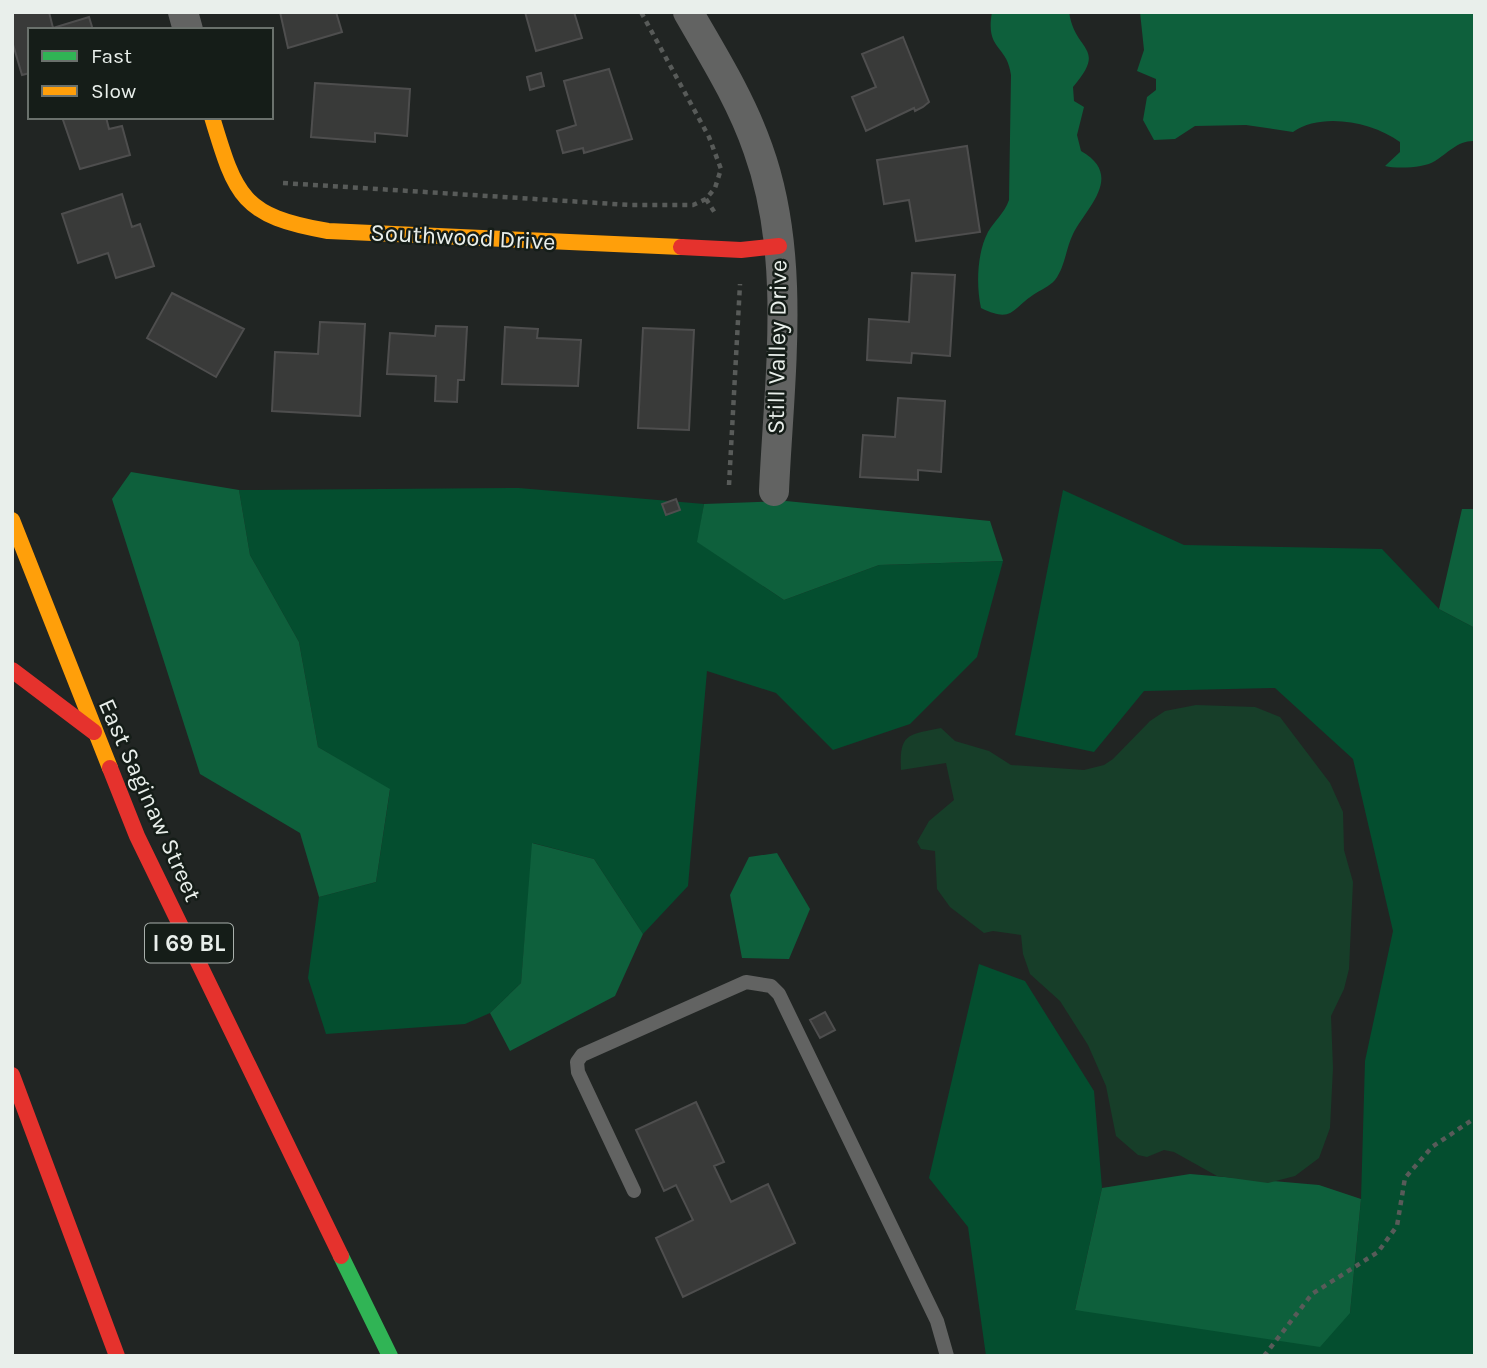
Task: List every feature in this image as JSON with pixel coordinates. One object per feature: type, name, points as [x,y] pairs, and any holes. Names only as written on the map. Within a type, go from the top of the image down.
[{"type":"main road","name":"Southwood Drive","points":[[213,119],[233,185],[258,213],[292,226],[328,231],[741,250],[779,246]]},
{"type":"main road","name":"East Saginaw Street","points":[[12,520],[137,836],[390,1356]]},
{"type":"main road","points":[[12,670],[94,732]]},
{"type":"main road","points":[[12,1075],[117,1356]]},
{"type":"street","name":"Still Valley Drive","points":[[688,12],[737,99],[759,149],[770,192],[779,246],[783,296],[774,491]]},
{"type":"lane","points":[[634,1191],[578,1072],[577,1062],[582,1055],[746,982],[771,986],[779,994],[937,1321],[947,1356]]},
{"type":"path","points":[[233,185],[289,183],[678,207],[706,199],[720,179],[721,169],[709,137],[640,12]]},
{"type":"path","points":[[706,199],[741,250],[729,485]]},
{"type":"path","points":[[1264,1356],[1312,1294],[1378,1252],[1397,1226],[1405,1178],[1432,1147],[1475,1118]]},
{"type":"shaded area","points":[[992,12],[1069,12],[1072,25],[1089,56],[1083,74],[1073,87],[1074,101],[1084,107],[1077,135],[1081,151],[1094,161],[1100,171],[1101,181],[1093,203],[1073,234],[1055,280],[1015,310],[1005,314],[981,308],[978,289],[978,269],[984,240],[1009,200],[1011,75],[1009,65],[991,34]]},
{"type":"shaded area","points":[[1140,12],[1475,12],[1475,141],[1458,145],[1430,163],[1403,168],[1385,166],[1400,152],[1400,142],[1376,129],[1347,122],[1318,122],[1293,132],[1246,125],[1195,126],[1175,139],[1154,140],[1143,120],[1147,97],[1156,90],[1156,79],[1137,71],[1144,50]]},
{"type":"shaded area","points":[[131,472],[239,490],[250,555],[299,642],[318,747],[390,789],[376,882],[319,897],[300,833],[200,774],[112,499]]},
{"type":"shaded area","points":[[519,488],[704,504],[698,542],[784,600],[879,565],[1003,561],[977,657],[910,724],[833,750],[776,693],[707,671],[688,886],[643,934],[594,859],[533,843],[521,983],[490,1013],[465,1024],[326,1034],[308,978],[319,897],[376,882],[390,790],[318,747],[299,642],[250,555],[239,490]]},
{"type":"shaded area","points":[[1063,490],[1184,545],[1382,549],[1439,609],[1475,628],[1475,1356],[986,1356],[968,1227],[929,1178],[979,964],[1025,981],[1094,1091],[1102,1188],[1075,1310],[1350,1313],[1361,1199],[1365,1061],[1393,931],[1353,759],[1275,688],[1144,691],[1094,752],[1015,735]]},
{"type":"shaded area","points":[[786,501],[990,521],[1003,561],[879,565],[784,600],[697,542],[704,504]]},
{"type":"shaded area","points":[[1462,509],[1475,509],[1475,628],[1439,609]]},
{"type":"shaded area","points":[[1196,705],[1255,707],[1280,717],[1330,783],[1343,812],[1344,850],[1353,882],[1349,969],[1344,989],[1331,1016],[1333,1068],[1330,1128],[1319,1158],[1295,1176],[1268,1183],[1217,1176],[1174,1152],[1164,1150],[1147,1157],[1138,1155],[1116,1136],[1106,1086],[1088,1045],[1060,1001],[1030,974],[1023,954],[1021,935],[993,931],[984,933],[950,907],[937,889],[935,851],[921,849],[917,842],[929,821],[954,800],[946,763],[901,770],[902,748],[908,737],[941,728],[955,741],[989,751],[1011,765],[1084,770],[1104,765],[1113,759],[1150,721],[1165,711]]},
{"type":"shaded area","points":[[532,843],[594,859],[643,934],[615,996],[510,1051],[490,1013],[521,983]]},
{"type":"shaded area","points":[[777,853],[810,909],[789,959],[742,958],[730,895],[749,857]]},
{"type":"shaded area","points":[[1190,1174],[1319,1185],[1361,1199],[1350,1313],[1320,1347],[1075,1310],[1102,1188]]},
{"type":"building","points":[[12,12],[49,12],[53,28],[28,28],[28,74],[22,75],[12,41]]},
{"type":"building","points":[[280,12],[336,12],[342,32],[288,48]]},
{"type":"building","points":[[525,12],[574,12],[582,38],[536,51]]},
{"type":"building","points":[[89,17],[92,28],[53,28]]},
{"type":"building","points":[[903,37],[929,102],[915,111],[914,108],[866,131],[852,97],[876,87],[862,54]]},
{"type":"building","points":[[609,69],[632,139],[584,153],[583,148],[563,153],[557,131],[576,125],[564,81]]},
{"type":"building","points":[[541,73],[544,86],[530,90],[527,77]]},
{"type":"building","points":[[315,83],[410,89],[407,136],[375,133],[375,142],[311,137]]},
{"type":"building","points":[[63,119],[106,119],[109,129],[122,126],[130,155],[80,169]]},
{"type":"building","points":[[967,146],[980,232],[916,241],[909,200],[884,204],[877,160]]},
{"type":"building","points":[[122,194],[132,227],[140,224],[154,266],[116,278],[108,253],[78,263],[62,214]]},
{"type":"building","points":[[912,273],[955,275],[950,356],[912,353],[911,363],[867,360],[869,319],[909,322]]},
{"type":"building","points":[[172,293],[244,329],[216,377],[147,338]]},
{"type":"building","points":[[320,322],[365,324],[360,416],[272,411],[275,352],[318,354]]},
{"type":"building","points":[[436,326],[467,327],[464,380],[458,380],[457,402],[435,401],[436,376],[387,374],[390,333],[435,336]]},
{"type":"building","points":[[505,327],[538,329],[537,338],[581,340],[578,386],[502,384]]},
{"type":"building","points":[[643,328],[694,330],[689,430],[638,428]]},
{"type":"building","points":[[898,398],[945,401],[941,472],[918,470],[918,480],[860,477],[863,435],[895,437]]},
{"type":"building","points":[[676,499],[680,510],[666,515],[662,504]]},
{"type":"building","points":[[825,1012],[835,1030],[820,1038],[810,1020]]},
{"type":"building","points":[[696,1102],[724,1162],[714,1166],[731,1202],[768,1184],[795,1243],[683,1297],[656,1238],[693,1220],[676,1185],[664,1191],[636,1130]]},
{"type":"traffic: fast","points":[[341,1256],[390,1356]]},
{"type":"traffic: slow","points":[[213,119],[228,166],[247,198],[277,218],[299,225],[328,231],[681,247]]},
{"type":"traffic: slow","points":[[12,520],[110,768]]},
{"type":"traffic: jam","points":[[681,247],[741,250],[779,246]]},
{"type":"traffic: jam","points":[[12,670],[94,732]]},
{"type":"traffic: jam","points":[[110,768],[137,836],[341,1256]]},
{"type":"traffic: jam","points":[[12,1075],[117,1356]]}]
